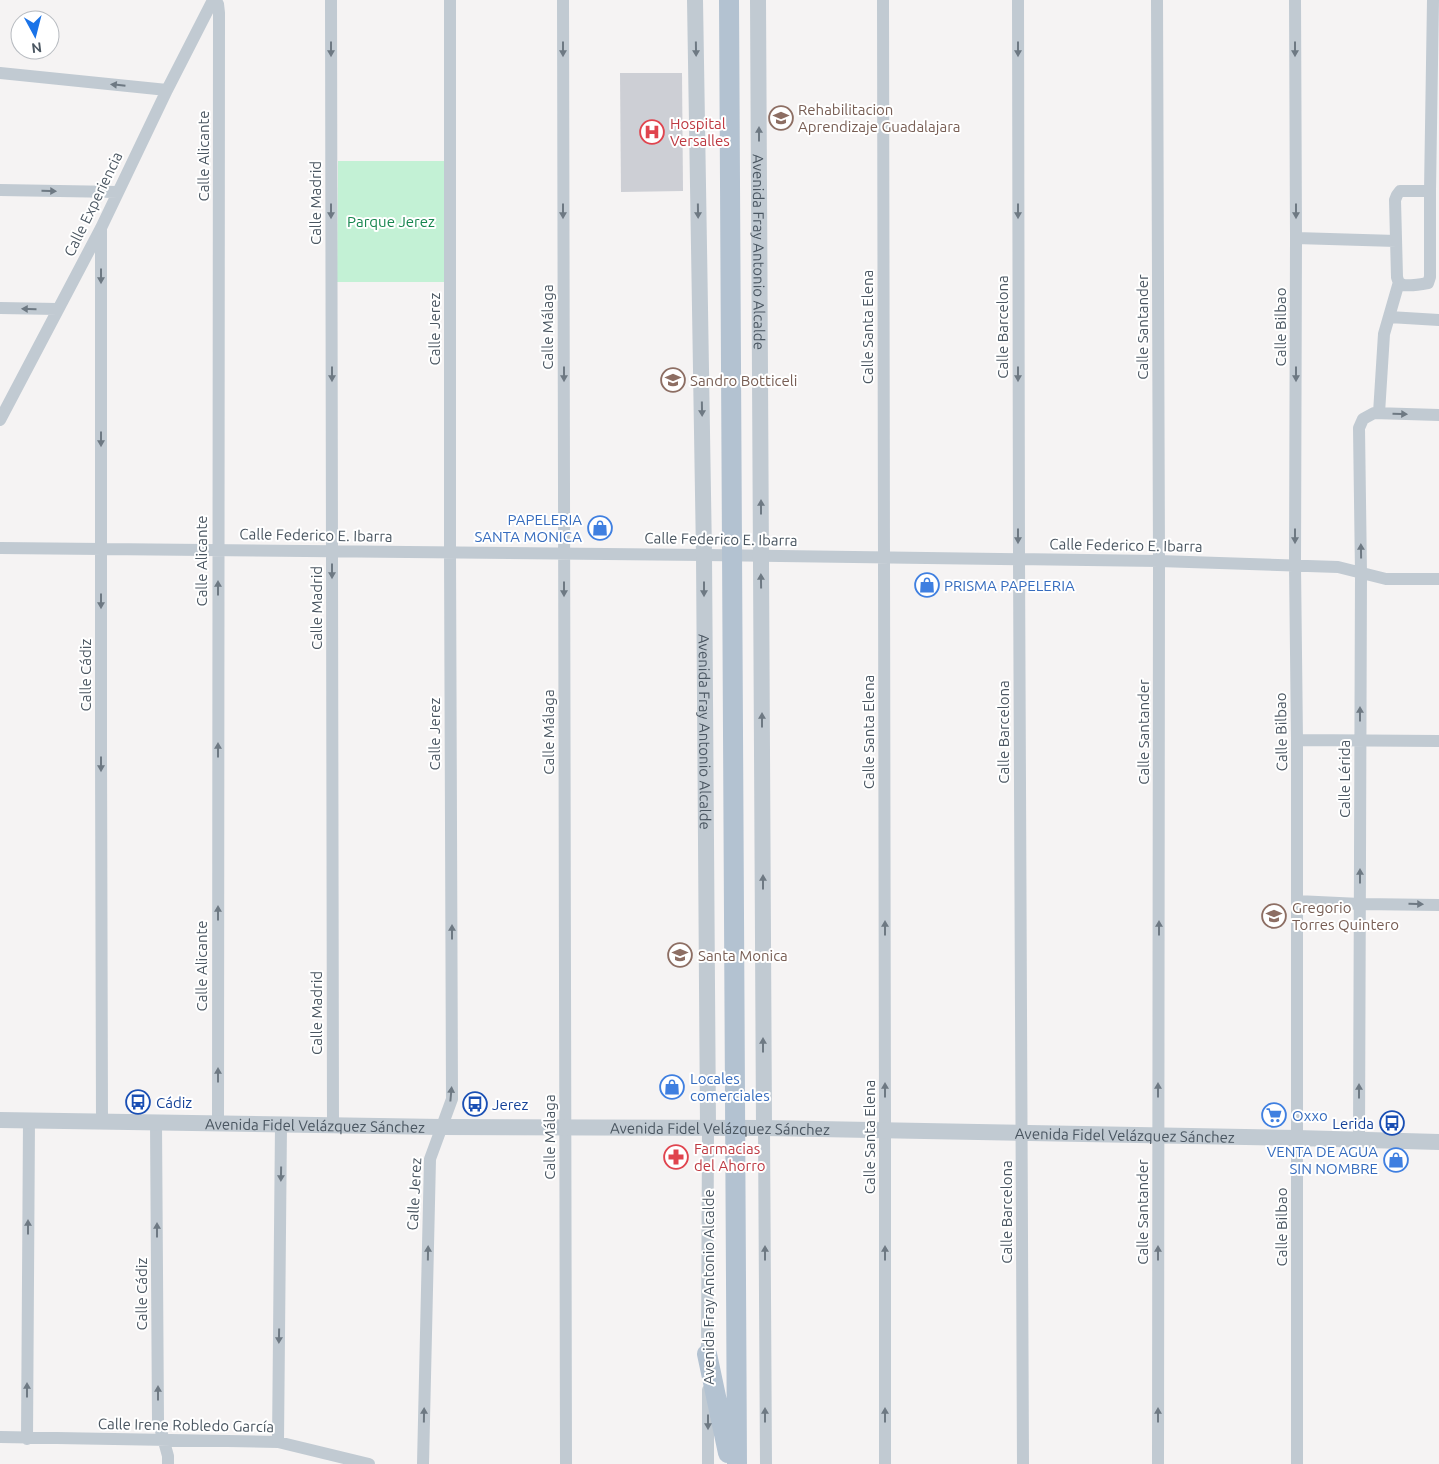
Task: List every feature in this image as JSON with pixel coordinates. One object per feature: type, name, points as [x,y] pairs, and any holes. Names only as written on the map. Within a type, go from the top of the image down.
[{"type":"main road","name":"Avenida Fray Antonio Alcalde","points":[[729,0],[737,1464]]},
{"type":"main road","points":[[707,1354],[731,1464]]},
{"type":"street","name":"Calle Experiencia","points":[[0,420],[101,228],[167,90],[214,0]]},
{"type":"street","name":"Calle Alicante","points":[[214,0],[218,4],[219,13],[218,1124]]},
{"type":"street","name":"Calle Madrid","points":[[331,0],[333,1126]]},
{"type":"street","name":"Calle Jerez","points":[[423,1464],[430,1159],[452,1099],[450,0]]},
{"type":"street","name":"Calle Málaga","points":[[563,0],[566,1464]]},
{"type":"street","name":"Avenida Fray Antonio Alcalde","points":[[695,0],[704,555],[708,1464]]},
{"type":"street","name":"Avenida Fray Antonio Alcalde","points":[[758,0],[766,1464]]},
{"type":"street","name":"Calle Santa Elena","points":[[883,0],[885,1464]]},
{"type":"street","name":"Calle Barcelona","points":[[1018,0],[1018,559],[1024,1464]]},
{"type":"street","name":"Calle Santander","points":[[1157,0],[1159,562],[1158,1464]]},
{"type":"street","name":"Calle Bilbao","points":[[1295,0],[1295,566],[1298,740],[1297,1464]]},
{"type":"street","points":[[1399,282],[1402,285],[1423,284],[1428,283],[1430,277],[1433,0]]},
{"type":"street","points":[[0,73],[167,90]]},
{"type":"street","points":[[0,190],[118,192]]},
{"type":"street","points":[[1430,191],[1400,191],[1396,195],[1397,277],[1399,282],[1384,334],[1379,413],[1439,415]]},
{"type":"street","name":"Calle Cádiz","points":[[101,228],[102,1122]]},
{"type":"street","points":[[1296,238],[1396,241]]},
{"type":"street","points":[[0,308],[58,309]]},
{"type":"street","points":[[1389,317],[1439,320]]},
{"type":"street","name":"Calle Lérida","points":[[1359,1140],[1361,573],[1359,428],[1363,419],[1374,413],[1379,413]]},
{"type":"street","name":"Calle Federico E. Ibarra","points":[[0,548],[732,555],[1159,562],[1338,566],[1386,579],[1439,579]]},
{"type":"street","points":[[1298,740],[1439,741]]},
{"type":"street","points":[[1297,901],[1439,905]]},
{"type":"street","name":"Avenida Fidel Velázquez Sánchez","points":[[0,1120],[333,1126],[764,1128],[1439,1142]]},
{"type":"street","points":[[27,1439],[29,1120]]},
{"type":"street","name":"Calle Cádiz","points":[[156,1123],[158,1420],[168,1456],[168,1464]]},
{"type":"street","points":[[278,1442],[282,1125]]},
{"type":"street","name":"Calle Irene Robledo García","points":[[0,1437],[27,1439],[278,1442],[369,1464]]},
{"type":"green space","name":"Parque Jerez","points":[[338,161],[445,161],[444,282],[337,282]]},
{"type":"building","name":"Hospital Versalles","points":[[620,73],[682,73],[683,191],[621,192]]},
{"type":"place","name":"Rehabilitacion Aprendizaje Guadalajara","points":[[781,118]]},
{"type":"place","name":"Hospital Versalles","points":[[652,132]]},
{"type":"place","name":"Sandro Botticeli","points":[[673,380]]},
{"type":"place","name":"PAPELERIA SANTA MONICA","points":[[600,528]]},
{"type":"place","name":"PRISMA PAPELERIA","points":[[927,585]]},
{"type":"place","name":"Gregorio Torres Quintero","points":[[1274,916]]},
{"type":"place","name":"Santa Monica","points":[[680,955]]},
{"type":"place","name":"Locales comerciales","points":[[672,1087]]},
{"type":"place","name":"Cádiz","points":[[138,1102]]},
{"type":"place","name":"Jerez","points":[[475,1104]]},
{"type":"place","name":"Oxxo","points":[[1274,1115]]},
{"type":"place","name":"Lerida","points":[[1392,1123]]},
{"type":"place","name":"Farmacias del Ahorro","points":[[676,1157]]},
{"type":"place","name":"VENTA DE AGUA SIN NOMBRE","points":[[1396,1160]]}]
